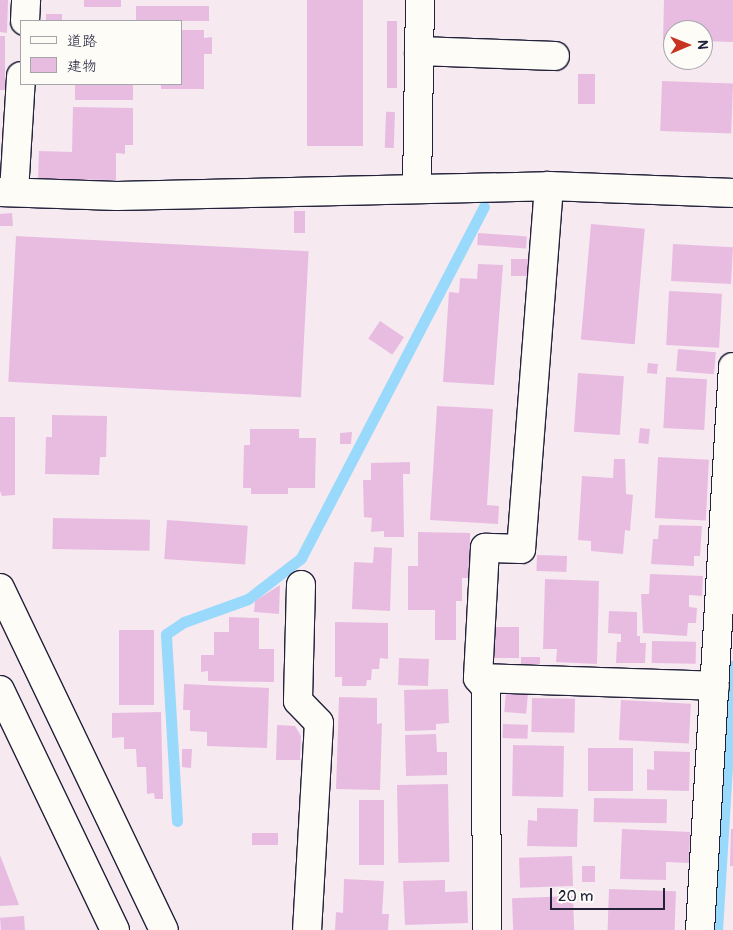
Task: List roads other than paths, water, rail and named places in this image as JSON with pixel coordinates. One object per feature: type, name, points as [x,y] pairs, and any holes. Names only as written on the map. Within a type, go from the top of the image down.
[{"type":"street","points":[[25,20],[26,0]]},
{"type":"street","points":[[417,188],[420,0]]},
{"type":"street","points":[[420,51],[555,56]]},
{"type":"street","points":[[20,84],[7,192],[117,196],[549,186],[733,194]]},
{"type":"street","points":[[487,930],[486,688],[478,678],[485,548],[521,549],[549,186]]},
{"type":"street","points":[[700,930],[733,367]]},
{"type":"street","points":[[301,585],[298,701],[319,723],[307,930]]},
{"type":"street","points":[[0,588],[8,625],[136,871],[164,930]]},
{"type":"street","points":[[478,678],[715,686]]},
{"type":"street","points":[[0,690],[115,930]]},
{"type":"street","points":[[96,890],[136,871]]},
{"type":"waterway","points":[[177,821],[166,634],[184,622],[248,599],[301,558],[484,207]]},
{"type":"waterway","points":[[717,930],[733,665]]}]
